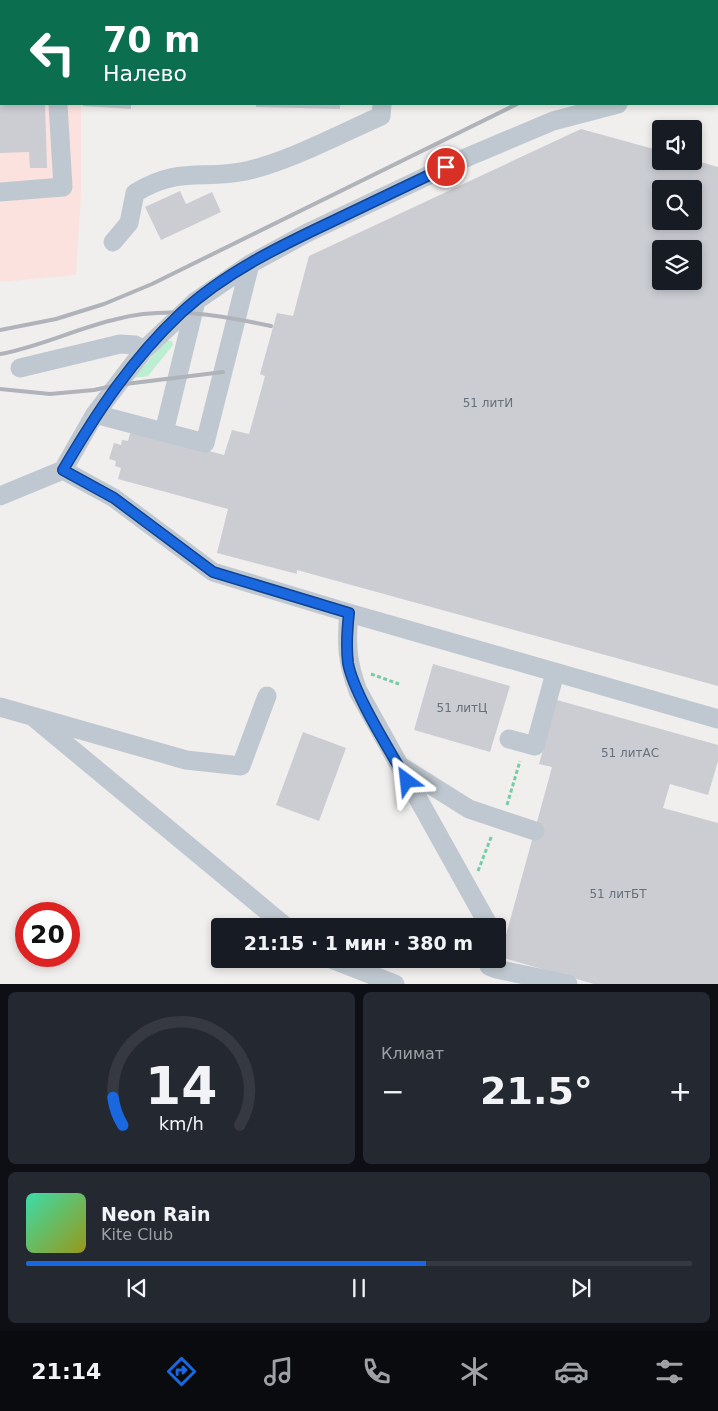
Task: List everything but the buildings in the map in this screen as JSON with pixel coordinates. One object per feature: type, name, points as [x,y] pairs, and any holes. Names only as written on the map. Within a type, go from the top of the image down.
[{"type":"lane","points":[[0,192],[63,187],[58,105]]},
{"type":"lane","points":[[113,242],[129,223],[135,193],[151,183],[174,176],[246,171],[300,152],[381,116],[382,105]]},
{"type":"lane","points":[[0,496],[63,470],[96,414],[144,350],[196,301],[250,264],[307,233],[463,159],[553,121],[614,105]]},
{"type":"lane","points":[[96,414],[204,443],[250,264]]},
{"type":"lane","points":[[164,432],[196,301]]},
{"type":"lane","points":[[20,368],[120,344],[135,346],[144,350]]},
{"type":"lane","points":[[63,470],[114,498],[213,572],[718,719]]},
{"type":"lane","points":[[349,613],[346,642],[349,666],[358,691],[484,918]]},
{"type":"lane","points":[[509,739],[535,746],[555,672]]},
{"type":"lane","points":[[0,707],[186,760],[240,766],[267,696]]},
{"type":"lane","points":[[32,716],[275,918]]},
{"type":"lane","points":[[398,765],[469,809],[534,831]]},
{"type":"lane","points":[[354,968],[395,984]]},
{"type":"lane","points":[[492,968],[568,984]]},
{"type":"path","points":[[349,666],[398,684]]},
{"type":"shaded area","points":[[0,105],[81,105],[81,195],[76,275],[0,282]]},
{"type":"green space","points":[[165,340],[172,341],[173,345],[148,376],[134,378]]},
{"type":"railway","points":[[0,330],[56,319],[104,304],[152,284],[515,105]]},
{"type":"railway","points":[[0,354],[30,347],[117,319],[155,313],[233,318],[271,326]]},
{"type":"railway","points":[[0,389],[50,394],[94,390],[117,385],[223,372]]},
{"type":"route","points":[[407,781],[358,691],[349,666],[346,642],[349,613],[213,572],[114,498],[63,470],[96,414],[120,380],[144,350],[182,312],[219,284],[274,250],[446,167]]}]
